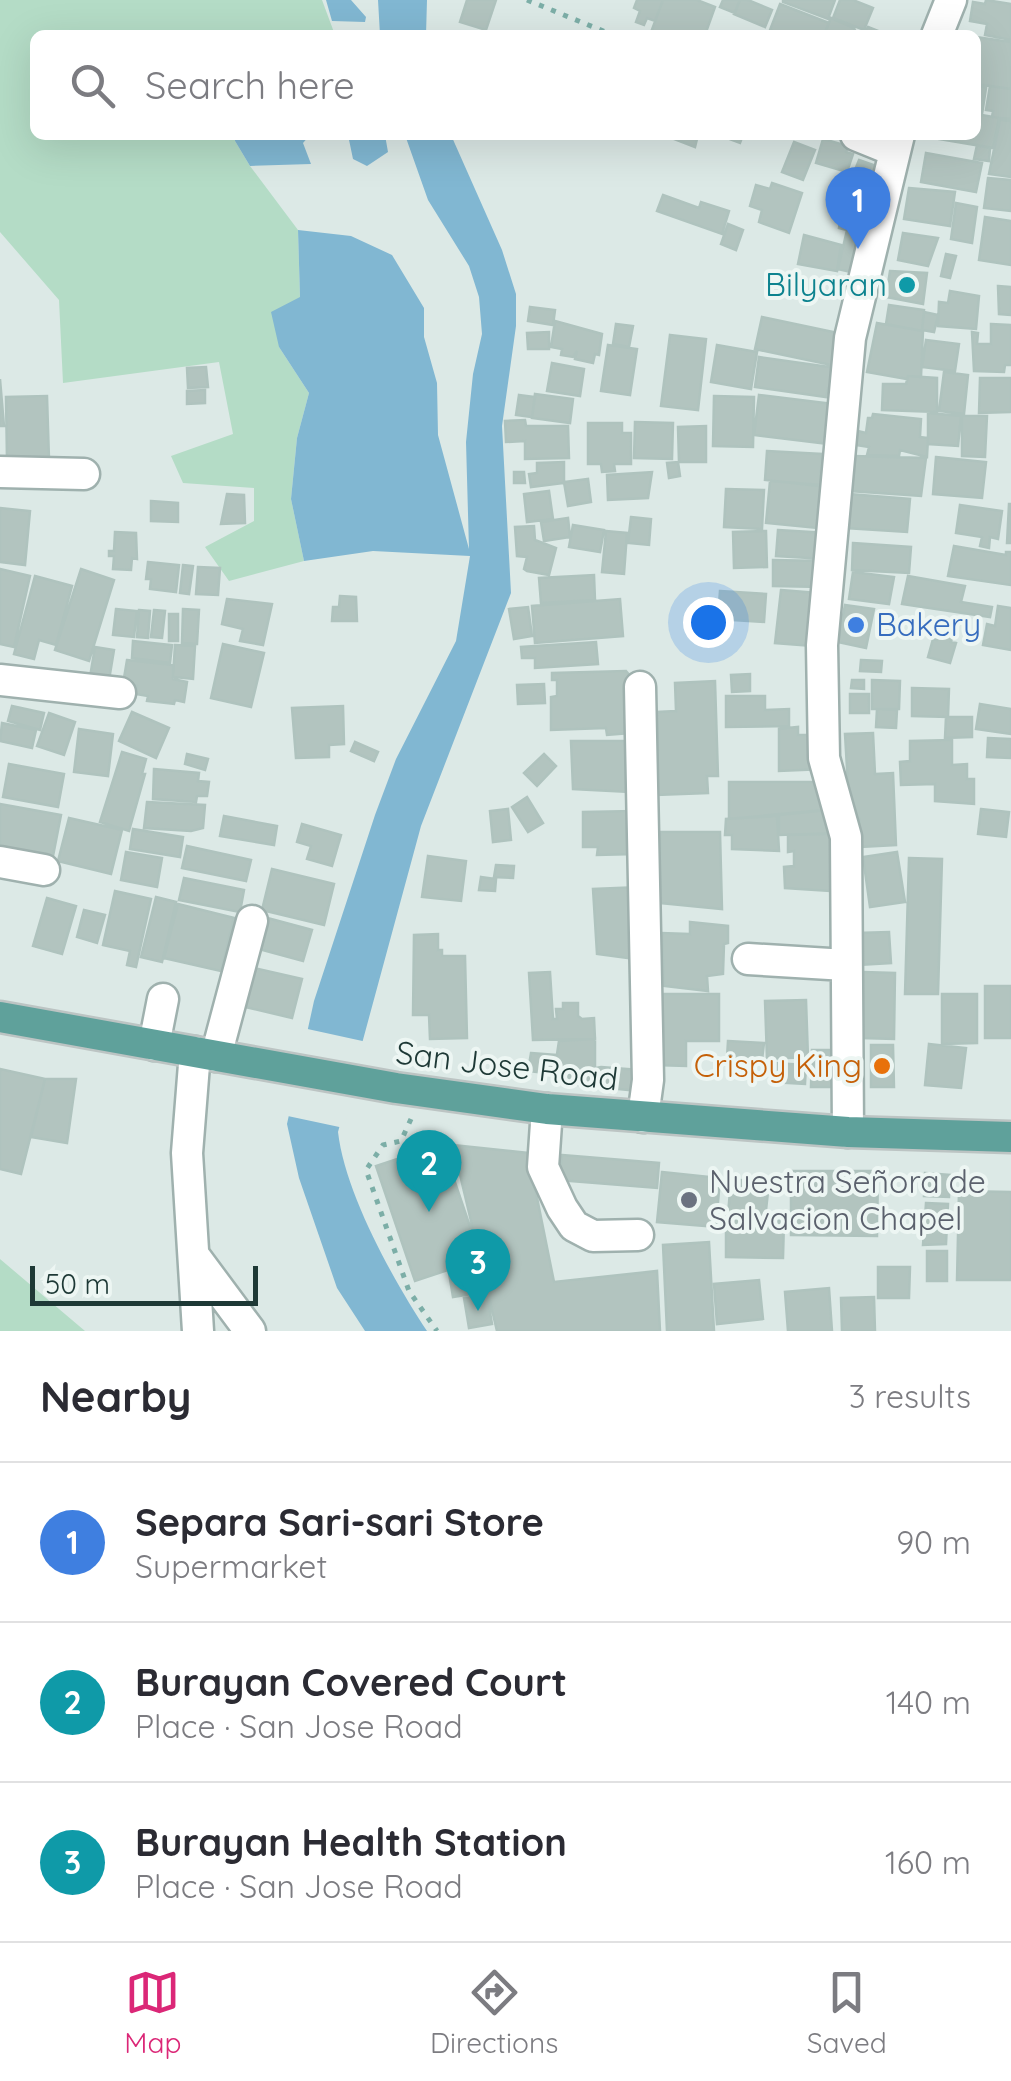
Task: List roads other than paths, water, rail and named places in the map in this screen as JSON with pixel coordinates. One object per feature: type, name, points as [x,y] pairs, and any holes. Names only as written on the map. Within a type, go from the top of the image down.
[{"type":"main road","name":"San Jose Road","points":[[0,1017],[407,1090],[547,1109],[848,1132],[1011,1137]]},
{"type":"street","points":[[939,30],[952,0]]},
{"type":"street","points":[[848,1132],[846,838],[824,758],[822,645],[850,338],[896,143]]},
{"type":"street","points":[[0,472],[84,474]]},
{"type":"street","points":[[0,680],[120,693]]},
{"type":"street","points":[[640,686],[648,1080],[643,1117]]},
{"type":"street","points":[[0,862],[44,870]]},
{"type":"street","points":[[198,1331],[187,1154],[252,921]]},
{"type":"street","points":[[748,959],[846,966]]},
{"type":"street","points":[[154,1046],[164,1000]]},
{"type":"street","points":[[547,1109],[543,1167],[574,1226],[594,1236],[638,1236]]},
{"type":"street","points":[[194,1255],[250,1331]]},
{"type":"water","points":[[326,0],[351,0],[366,17],[365,22],[332,21]]},
{"type":"water","points":[[378,0],[427,0],[426,30],[380,30]]},
{"type":"water","points":[[306,140],[303,143],[311,164],[250,166],[235,141]]},
{"type":"water","points":[[349,140],[386,140],[388,152],[367,166],[353,159]]},
{"type":"water","points":[[407,140],[453,140],[502,250],[516,294],[516,326],[502,426],[511,593],[421,826],[338,1132],[360,1208],[427,1331],[365,1331],[337,1288],[299,1178],[287,1124],[314,1001],[375,815],[396,759],[456,641],[470,556],[373,551],[304,561],[291,499],[297,438],[309,393],[279,347],[271,312],[300,297],[298,230],[351,236],[392,255],[424,308],[424,337],[437,383],[438,435],[469,549],[466,442],[473,374],[482,334],[479,297],[469,266],[428,200]]},
{"type":"place","name":"Separa Sari-sari Store","points":[[858,249]]},
{"type":"place","name":"Bilyaran","points":[[907,285]]},
{"type":"place","name":"Bakery","points":[[856,625]]},
{"type":"place","name":"Crispy King","points":[[882,1066]]},
{"type":"place","name":"Nuestra Señora de Salvacion Chapel","points":[[689,1200]]},
{"type":"place","name":"Burayan Covered Court","points":[[429,1212]]},
{"type":"place","name":"Burayan Health Station","points":[[478,1311]]}]
